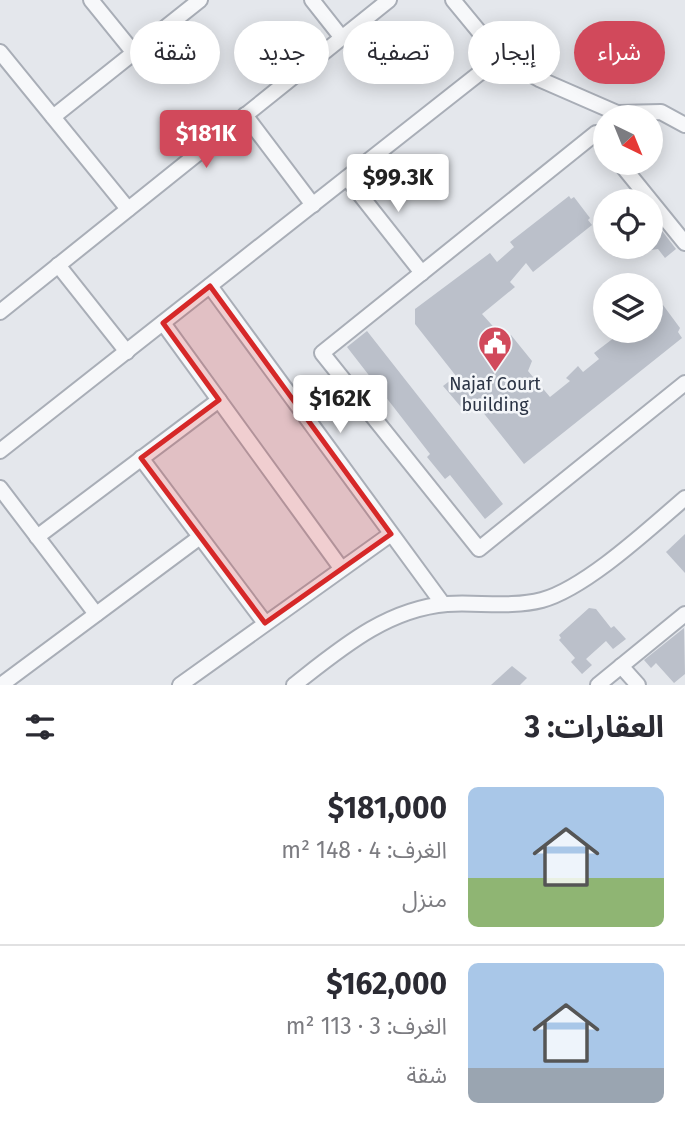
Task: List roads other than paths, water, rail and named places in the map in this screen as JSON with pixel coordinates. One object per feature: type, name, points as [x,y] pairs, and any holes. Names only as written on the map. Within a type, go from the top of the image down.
[{"type":"street","points":[[91,0],[130,48]]},
{"type":"street","points":[[174,21],[200,0]]},
{"type":"street","points":[[312,0],[342,38]]},
{"type":"street","points":[[0,312],[389,0]]},
{"type":"street","points":[[453,0],[470,21]]},
{"type":"street","points":[[0,52],[128,209]]},
{"type":"street","points":[[53,117],[130,56]]},
{"type":"street","points":[[0,451],[468,82]]},
{"type":"street","points":[[550,84],[617,113],[661,112],[685,125]]},
{"type":"street","points":[[246,115],[313,205]]},
{"type":"street","points":[[593,135],[322,353],[479,549],[685,383]]},
{"type":"street","points":[[630,175],[685,243]]},
{"type":"street","points":[[347,178],[422,273]]},
{"type":"street","points":[[58,265],[127,352]]},
{"type":"street","points":[[210,286],[443,604]]},
{"type":"street","points":[[163,323],[341,568]]},
{"type":"street","points":[[37,537],[219,400]]},
{"type":"street","points":[[141,458],[265,623]]},
{"type":"street","points":[[0,488],[96,614]]},
{"type":"street","points":[[294,685],[346,644],[394,616],[443,604],[511,604],[544,600],[582,579],[685,498]]},
{"type":"street","points":[[180,685],[391,534]]},
{"type":"street","points":[[1,685],[200,537]]},
{"type":"street","points":[[598,685],[685,614]]},
{"type":"street","points":[[621,666],[638,685]]},
{"type":"place","name":"Najaf Court building","points":[[495,373]]}]
